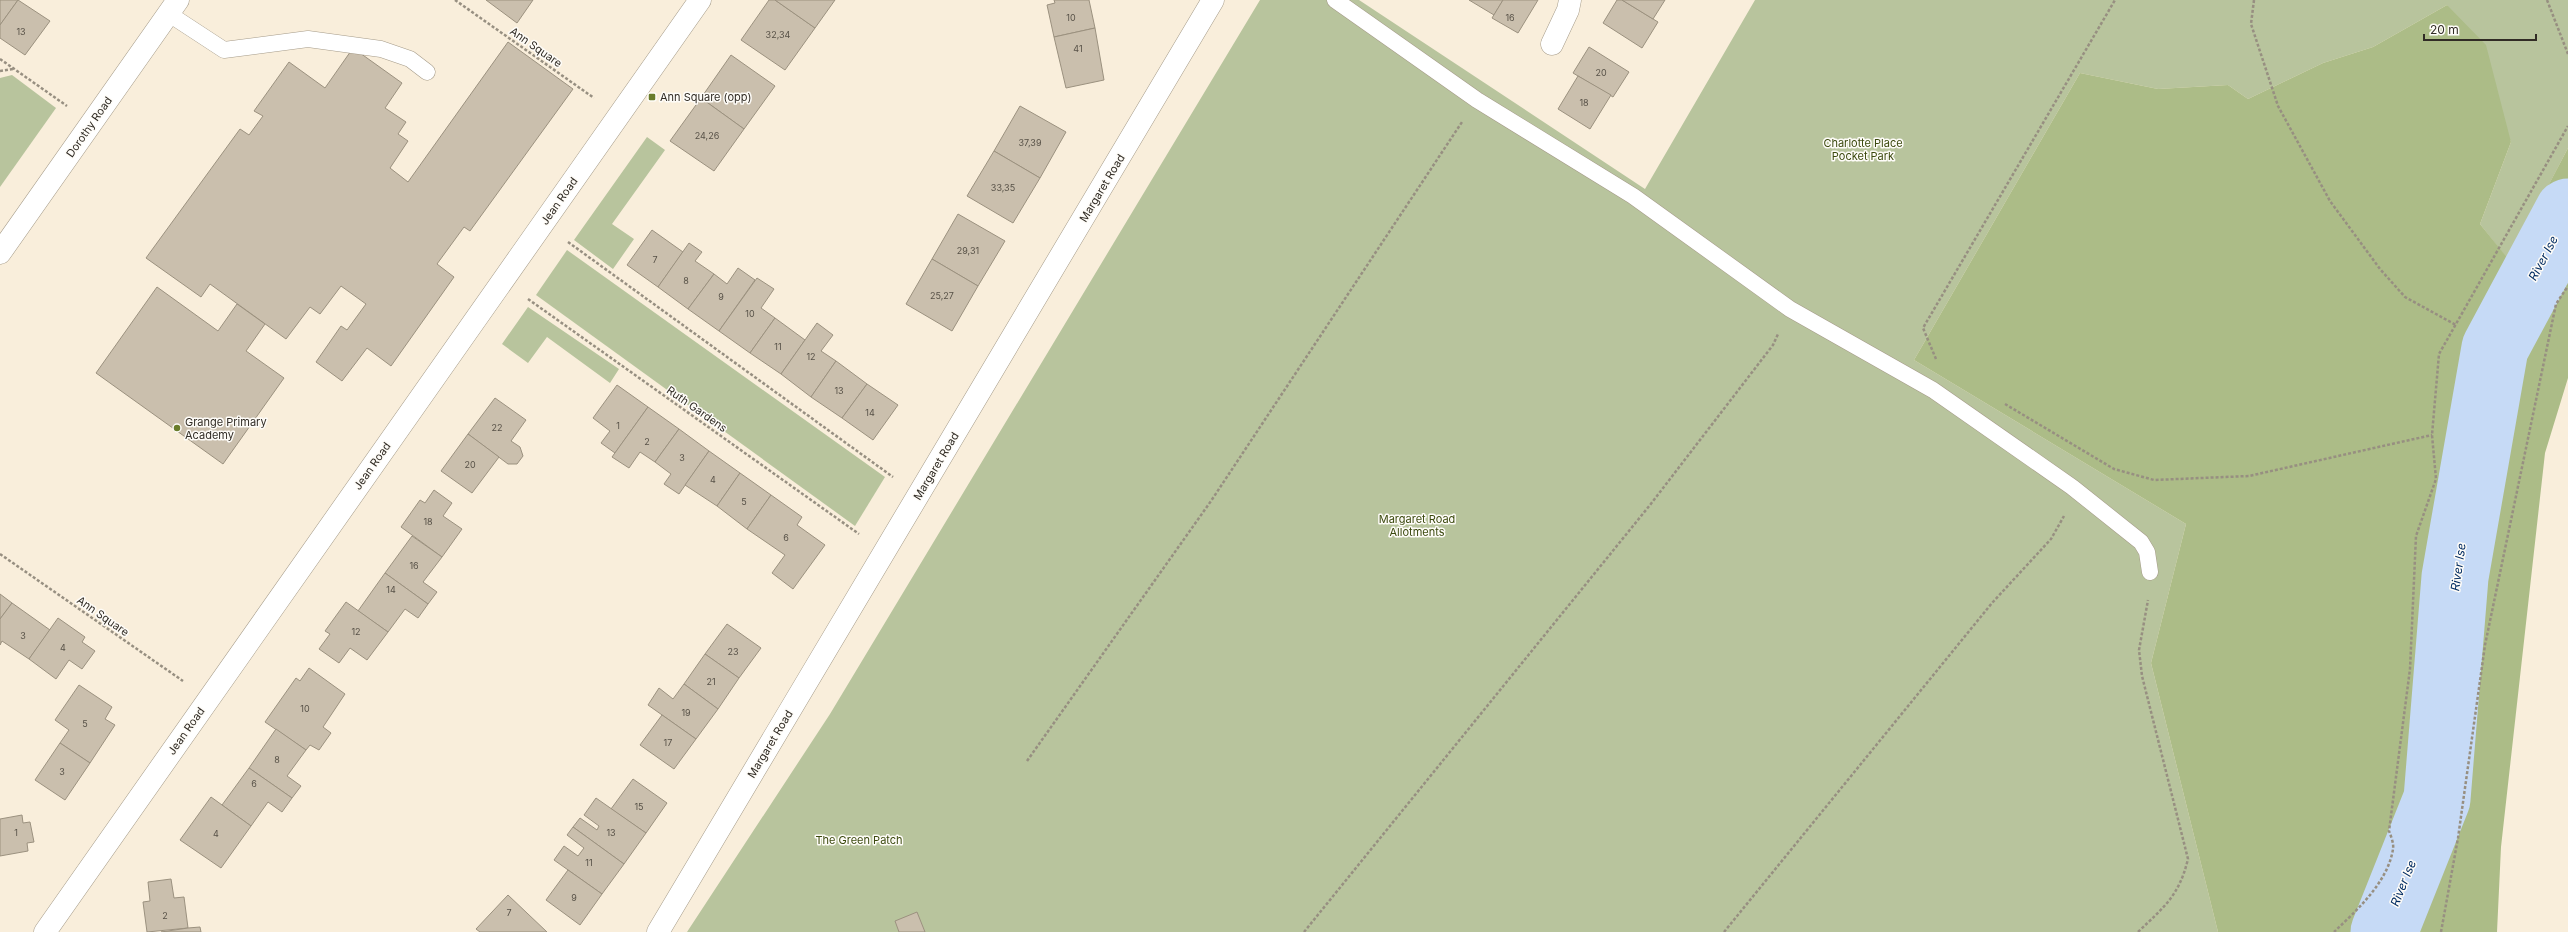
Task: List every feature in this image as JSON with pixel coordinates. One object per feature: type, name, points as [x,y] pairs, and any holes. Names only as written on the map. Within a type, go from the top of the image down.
[{"type":"street","name":"Jean Road","points":[[45,932],[700,0]]},
{"type":"street","name":"Margaret Road","points":[[658,932],[1213,0]]},
{"type":"street","points":[[1552,44],[1568,10],[1570,0]]},
{"type":"street","name":"Dorothy Road","points":[[0,253],[174,7]]},
{"type":"lane","points":[[1334,0],[1477,100],[1632,196],[1790,308],[1933,390],[2072,487],[2141,542],[2147,552],[2150,572]]},
{"type":"lane","points":[[174,7],[224,50],[308,39],[381,49],[410,59],[427,72]]},
{"type":"path","name":"Ann Square","points":[[455,0],[595,99]]},
{"type":"path","points":[[1938,362],[1923,328],[2115,0]]},
{"type":"path","points":[[2254,0],[2251,24],[2278,106],[2330,201],[2380,269],[2405,297],[2456,325]]},
{"type":"path","points":[[2547,0],[2568,54]]},
{"type":"path","points":[[0,59],[67,106]]},
{"type":"path","points":[[0,71],[13,68]]},
{"type":"path","points":[[1027,761],[1211,501],[1477,100]]},
{"type":"path","points":[[2334,932],[2356,911],[2382,879],[2394,848],[2390,831],[2410,669],[2416,536],[2436,479],[2432,435],[2439,354],[2568,126]]},
{"type":"path","points":[[566,241],[893,477]]},
{"type":"path","points":[[2442,932],[2458,838],[2486,645],[2556,304],[2568,286]]},
{"type":"path","name":"Ruth Gardens","points":[[526,297],[859,534]]},
{"type":"path","points":[[1304,932],[1650,505],[1772,344],[1790,308]]},
{"type":"path","points":[[2001,401],[2114,469],[2154,480],[2249,476],[2432,435]]},
{"type":"path","points":[[1724,932],[1992,603],[2051,539],[2067,511],[2072,487]]},
{"type":"path","name":"Ann Square","points":[[0,554],[187,684]]},
{"type":"path","points":[[2138,932],[2167,904],[2183,880],[2188,859],[2142,676],[2139,650],[2150,572]]},
{"type":"green space","name":"Margaret Road Allotments","points":[[1260,0],[1359,0],[1645,189],[1755,0],[2568,0],[2568,148],[2509,261],[2480,224],[2511,142],[2447,5],[2373,47],[2323,63],[2248,99],[2228,85],[2158,89],[2080,73],[1914,360],[2186,524],[2151,663],[2218,932],[687,932],[830,714]]},
{"type":"green space","points":[[2447,5],[2486,45],[2511,142],[2480,224],[2509,260],[2568,148],[2568,378],[2545,453],[2501,847],[2497,932],[2218,932],[2151,663],[2186,524],[1914,360],[2080,73],[2158,89],[2228,85],[2248,99],[2323,63],[2373,47]]},
{"type":"green space","points":[[12,75],[56,108],[0,187],[0,78]]},
{"type":"green space","points":[[647,137],[665,150],[612,224],[634,239],[613,269],[574,240]]},
{"type":"green space","points":[[567,250],[885,477],[855,526],[536,295]]},
{"type":"green space","points":[[528,307],[619,369],[610,383],[547,337],[528,363],[502,344]]},
{"type":"building","points":[[0,0],[18,0],[0,25]]},
{"type":"building","points":[[18,0],[50,21],[25,55],[0,38],[0,25]]},
{"type":"building","points":[[486,0],[533,0],[517,23]]},
{"type":"building","points":[[769,0],[775,0],[815,28],[785,70],[741,40]]},
{"type":"building","points":[[775,0],[835,0],[815,28]]},
{"type":"building","points":[[1054,0],[1089,0],[1095,28],[1054,37],[1047,5],[1055,3]]},
{"type":"building","points":[[1469,0],[1503,0],[1494,15]]},
{"type":"building","points":[[1503,0],[1538,0],[1518,33],[1492,18]]},
{"type":"building","points":[[1617,0],[1622,0],[1658,22],[1642,48],[1603,23]]},
{"type":"building","points":[[1622,0],[1665,0],[1653,19]]},
{"type":"building","points":[[1095,28],[1104,80],[1066,88],[1054,37]]},
{"type":"building","points":[[508,42],[573,89],[470,231],[464,227],[437,264],[454,277],[391,366],[367,348],[342,381],[316,362],[341,326],[347,330],[366,304],[341,286],[320,314],[310,307],[286,339],[210,284],[201,297],[146,258],[240,129],[249,135],[263,116],[254,111],[289,62],[325,88],[353,48],[402,83],[385,108],[406,122],[398,134],[408,141],[390,168],[408,182]]},
{"type":"building","points":[[1589,47],[1629,72],[1613,97],[1573,73]]},
{"type":"building","points":[[731,55],[775,86],[744,129],[701,98]]},
{"type":"building","points":[[1578,76],[1611,95],[1590,129],[1558,109]]},
{"type":"building","points":[[701,98],[744,129],[714,171],[670,141]]},
{"type":"building","points":[[1020,106],[1066,132],[1040,178],[994,151]]},
{"type":"building","points":[[994,151],[1040,178],[1013,223],[967,196]]},
{"type":"building","points":[[958,214],[1005,241],[978,286],[932,259]]},
{"type":"building","points":[[652,230],[683,252],[658,287],[627,265]]},
{"type":"building","points":[[689,243],[702,252],[695,261],[714,274],[688,309],[658,287]]},
{"type":"building","points":[[932,259],[978,286],[952,331],[906,304]]},
{"type":"building","points":[[738,268],[755,280],[719,331],[688,309],[714,274],[727,284]]},
{"type":"building","points":[[757,278],[774,289],[761,308],[775,318],[750,353],[719,331]]},
{"type":"building","points":[[157,287],[218,331],[237,304],[265,324],[246,351],[284,378],[223,464],[96,373]]},
{"type":"building","points":[[775,318],[805,340],[781,374],[750,353]]},
{"type":"building","points":[[817,323],[833,335],[821,351],[836,361],[811,397],[781,374]]},
{"type":"building","points":[[836,361],[867,384],[842,418],[811,397]]},
{"type":"building","points":[[867,384],[898,405],[873,440],[842,418]]},
{"type":"building","points":[[617,385],[648,407],[615,453],[601,443],[610,431],[593,418]]},
{"type":"building","points":[[495,398],[526,420],[511,441],[520,447],[523,456],[517,464],[508,464],[468,434]]},
{"type":"building","points":[[648,407],[679,429],[655,462],[640,452],[629,468],[612,457]]},
{"type":"building","points":[[679,429],[709,451],[679,494],[664,484],[671,474],[655,462]]},
{"type":"building","points":[[468,434],[499,457],[472,493],[441,471]]},
{"type":"building","points":[[709,451],[740,473],[717,506],[685,485]]},
{"type":"building","points":[[740,473],[771,495],[747,529],[717,506]]},
{"type":"building","points":[[434,490],[452,503],[443,516],[462,529],[442,557],[401,527],[420,500],[425,503]]},
{"type":"building","points":[[771,495],[802,517],[797,525],[825,545],[793,589],[772,573],[785,555],[747,529]]},
{"type":"building","points":[[412,536],[442,557],[423,582],[437,592],[428,604],[385,573]]},
{"type":"building","points":[[385,573],[428,604],[418,618],[405,609],[388,632],[358,611]]},
{"type":"building","points":[[0,594],[12,603],[0,619]]},
{"type":"building","points":[[346,602],[388,632],[367,660],[350,648],[339,663],[319,649],[330,634],[325,631]]},
{"type":"building","points":[[12,603],[50,630],[29,659],[2,641],[0,645],[0,619]]},
{"type":"building","points":[[58,618],[85,637],[82,642],[95,651],[82,669],[69,660],[56,679],[29,659]]},
{"type":"building","points":[[727,624],[761,648],[739,678],[705,654]]},
{"type":"building","points":[[705,654],[739,678],[718,709],[684,684]]},
{"type":"building","points":[[309,668],[345,694],[323,727],[331,733],[319,750],[310,745],[306,750],[265,722],[296,678],[300,681]]},
{"type":"building","points":[[684,684],[718,709],[696,739],[648,705],[659,688],[673,699]]},
{"type":"building","points":[[79,685],[112,707],[105,719],[115,725],[90,763],[60,743],[69,730],[55,720]]},
{"type":"building","points":[[662,715],[696,739],[674,769],[640,745]]},
{"type":"building","points":[[276,729],[306,750],[287,776],[301,786],[292,798],[249,768]]},
{"type":"building","points":[[60,743],[90,763],[65,800],[35,780]]},
{"type":"building","points":[[249,768],[292,798],[282,812],[268,802],[251,826],[222,805]]},
{"type":"building","points":[[633,779],[667,803],[646,833],[611,809]]},
{"type":"building","points":[[211,797],[251,826],[221,868],[180,840]]},
{"type":"building","points":[[596,798],[646,833],[624,864],[573,827],[580,818],[597,830],[599,826],[584,815]]},
{"type":"building","points":[[22,815],[23,823],[30,822],[34,842],[27,843],[28,851],[0,856],[0,819]]},
{"type":"building","points":[[573,827],[624,864],[602,894],[554,860],[564,846],[578,856],[584,848],[567,835]]},
{"type":"building","points":[[568,870],[602,894],[580,925],[546,900]]},
{"type":"building","points":[[171,879],[174,898],[184,897],[188,928],[147,932],[143,902],[150,901],[148,882]]},
{"type":"building","points":[[508,895],[547,932],[480,932],[476,929]]},
{"type":"building","points":[[917,912],[925,932],[899,932],[895,921]]},
{"type":"building","points":[[200,927],[201,932],[161,932],[188,928]]},
{"type":"waterway","name":"River Ise","points":[[2384,932],[2437,799],[2455,577],[2495,348],[2568,212]]},
{"type":"place","name":"Ann Square (opp)","points":[[652,97]]},
{"type":"place","name":"Grange Primary Academy","points":[[177,428]]},
{"type":"park label","name":"Charlotte Place Pocket Park","points":[[1863,149]]},
{"type":"park label","name":"The Green Patch","points":[[859,840]]}]
